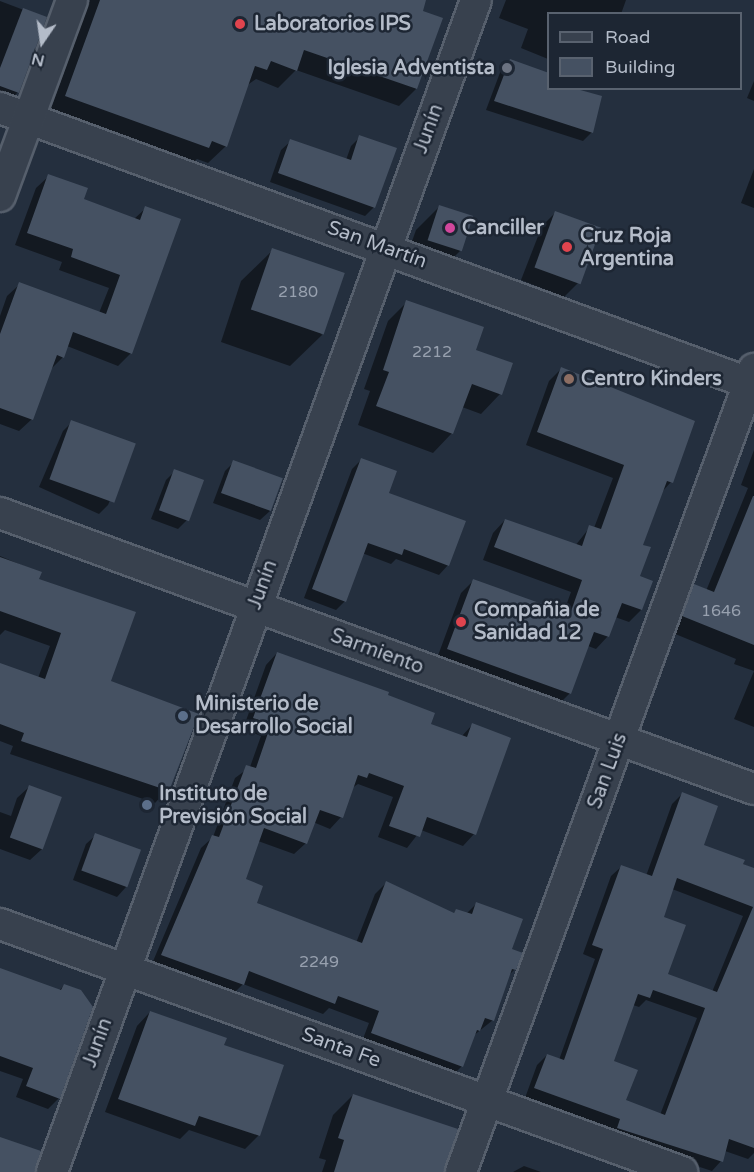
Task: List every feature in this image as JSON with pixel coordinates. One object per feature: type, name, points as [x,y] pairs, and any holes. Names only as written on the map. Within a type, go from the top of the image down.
[{"type":"street","points":[[0,196],[72,0]]},
{"type":"street","name":"Junín","points":[[52,1172],[476,0]]},
{"type":"street","name":"San Martín","points":[[0,108],[752,379]]},
{"type":"street","name":"San Luis","points":[[461,1172],[752,379]]},
{"type":"street","name":"Sarmiento","points":[[0,513],[754,789]]},
{"type":"street","name":"Santa Fe","points":[[0,924],[681,1172]]},
{"type":"building","points":[[100,0],[426,0],[423,11],[443,18],[417,89],[304,50],[297,71],[271,61],[267,70],[255,66],[227,147],[212,141],[209,148],[65,96]]},
{"type":"building","points":[[23,8],[47,17],[19,93],[0,86],[0,68]]},
{"type":"building","points":[[510,59],[547,72],[547,90],[580,90],[602,96],[593,133],[494,101]]},
{"type":"building","points":[[359,135],[397,148],[375,208],[278,173],[290,139],[351,160]]},
{"type":"building","points":[[48,174],[88,188],[84,199],[140,220],[145,206],[181,219],[132,354],[73,332],[64,358],[57,355],[33,420],[0,408],[0,334],[19,282],[106,314],[120,275],[71,257],[73,249],[27,233]]},
{"type":"building","name":"Canciller","points":[[439,205],[473,216],[462,251],[428,240]]},
{"type":"building","name":"Cruz Roja Argentina","points":[[555,211],[601,228],[581,284],[534,267]]},
{"type":"building","points":[[272,248],[345,273],[324,335],[251,309]]},
{"type":"building","points":[[406,300],[484,327],[476,350],[513,363],[502,395],[472,384],[453,434],[376,406],[389,372],[383,370]]},
{"type":"building","points":[[561,367],[695,421],[673,483],[667,481],[643,545],[651,547],[640,576],[653,581],[642,610],[622,603],[609,637],[594,632],[571,694],[447,649],[473,579],[570,614],[582,580],[494,547],[505,519],[582,546],[589,525],[601,529],[624,465],[537,432]]},
{"type":"building","points":[[71,420],[136,444],[114,503],[49,479]]},
{"type":"building","points":[[361,458],[397,471],[389,493],[466,521],[449,566],[404,549],[402,555],[368,543],[346,602],[312,589]]},
{"type":"building","points":[[233,460],[283,478],[271,511],[221,493]]},
{"type":"building","points":[[174,469],[204,480],[189,521],[159,510]]},
{"type":"building","points":[[753,496],[754,645],[682,616],[694,584],[714,592]]},
{"type":"building","points":[[0,557],[42,572],[39,579],[136,612],[111,681],[199,714],[169,791],[21,741],[24,733],[0,724],[0,663],[45,679],[61,633],[0,611]]},
{"type":"building","points":[[277,652],[389,692],[388,695],[435,713],[431,724],[467,737],[472,723],[511,738],[476,835],[427,817],[420,837],[389,826],[404,786],[369,773],[367,778],[358,775],[343,818],[320,810],[307,844],[264,828],[246,879],[263,886],[257,903],[362,943],[386,881],[454,913],[456,909],[472,914],[476,902],[523,919],[512,949],[523,953],[516,970],[512,969],[494,1021],[485,1018],[480,1031],[477,1030],[463,1067],[371,1033],[379,1011],[338,996],[335,1004],[249,971],[244,985],[161,955],[212,835],[219,837],[246,765],[256,768],[271,724],[253,718]]},
{"type":"building","points":[[29,785],[62,797],[43,850],[10,838]]},
{"type":"building","points":[[682,792],[718,806],[704,845],[745,860],[743,864],[754,868],[754,1148],[729,1139],[723,1162],[617,1128],[620,1119],[534,1088],[547,1054],[564,1060],[603,949],[592,945],[621,865],[652,876]],"holes":[[[677,878],[753,907],[717,992],[668,974],[686,925],[664,917]],[[653,990],[705,1008],[665,1115],[626,1100],[638,1070],[614,1061],[638,994],[650,998]]]},
{"type":"building","points":[[95,833],[141,850],[127,887],[81,871]]},
{"type":"building","points":[[0,968],[61,990],[64,984],[81,990],[93,1007],[60,1099],[26,1086],[33,1068],[0,1056]]},
{"type":"building","points":[[150,1011],[227,1038],[224,1045],[284,1065],[260,1136],[199,1116],[195,1126],[118,1099]]},
{"type":"building","points":[[353,1094],[458,1129],[444,1172],[334,1172],[344,1140],[338,1138]]},
{"type":"building","points":[[0,1137],[41,1151],[35,1172],[0,1172]]},
{"type":"place","name":"Laboratorios IPS","points":[[240,24]]},
{"type":"place","name":"Iglesia Adventista","points":[[507,68]]},
{"type":"place","name":"Canciller","points":[[450,228]]},
{"type":"place","name":"Cruz Roja Argentina","points":[[567,247]]},
{"type":"place","name":"Centro Kinders","points":[[569,379]]},
{"type":"place","name":"Compañia de Sanidad 12","points":[[461,622]]},
{"type":"place","name":"Ministerio de Desarrollo Social","points":[[183,716]]},
{"type":"place","name":"Instituto de Previsión Social","points":[[147,805]]}]
